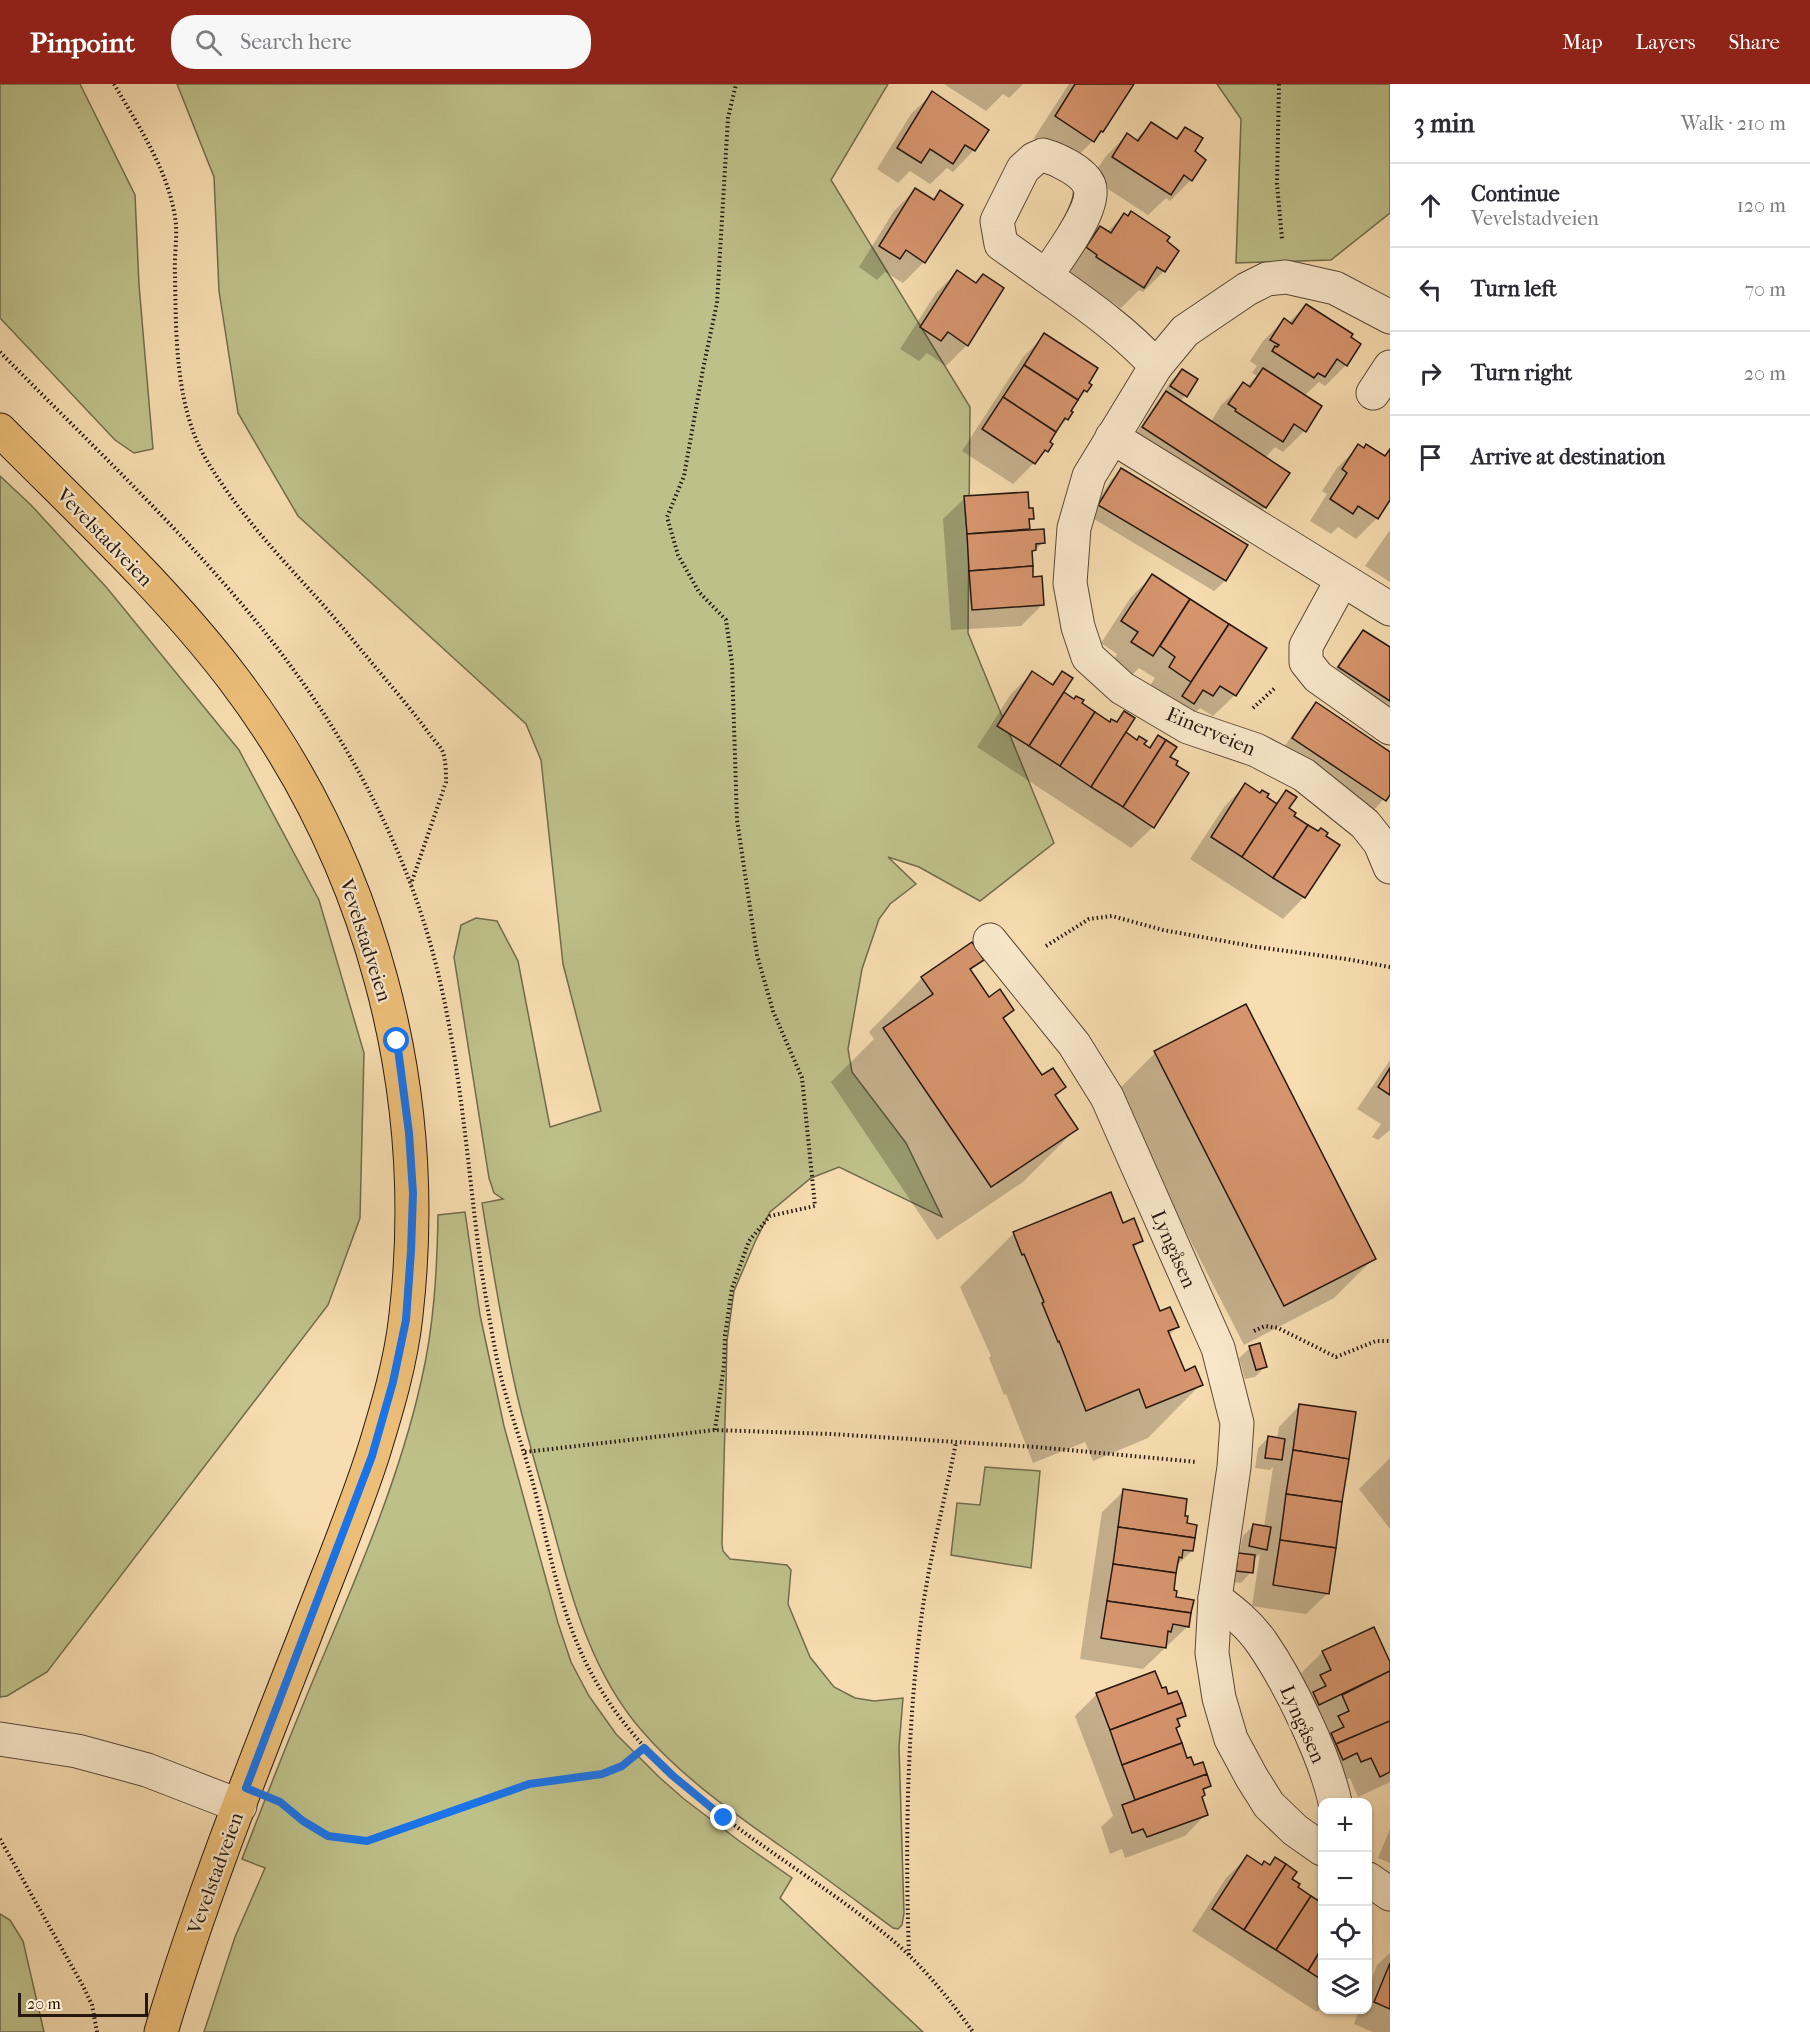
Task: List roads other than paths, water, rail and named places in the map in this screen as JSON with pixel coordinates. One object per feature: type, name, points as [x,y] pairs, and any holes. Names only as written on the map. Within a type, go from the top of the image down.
[{"type":"main road","name":"Vevelstadveien","points":[[0,430],[176,610],[230,675],[263,719],[291,763],[321,820],[346,876],[369,937],[397,1041],[405,1103],[413,1193],[406,1320],[398,1361],[372,1456],[213,1873],[161,2032]]},
{"type":"street","points":[[1046,276],[1142,350],[1156,366]]},
{"type":"street","name":"Einerveien","points":[[1390,317],[1335,288],[1287,277],[1268,279],[1247,289],[1185,331],[1156,366],[1089,476],[1074,528],[1070,583],[1078,627],[1088,657],[1122,688],[1188,727],[1256,750],[1304,775],[1365,824],[1380,843],[1390,867]]},
{"type":"street","points":[[1112,437],[1390,609]]},
{"type":"street","points":[[1342,580],[1306,646],[1306,662],[1318,677],[1390,728]]},
{"type":"street","name":"Lyngåsen","points":[[990,940],[1074,1044],[1107,1097],[1218,1348],[1236,1423],[1234,1467],[1215,1598],[1212,1653],[1220,1698],[1231,1738],[1269,1805],[1295,1830],[1318,1846]]},
{"type":"street","name":"Lyngåsen","points":[[1215,1598],[1238,1616],[1261,1642],[1289,1689],[1314,1743],[1333,1798]]},
{"type":"street","points":[[0,1739],[77,1751],[243,1797]]},
{"type":"street","points":[[1372,1883],[1390,1894]]}]
